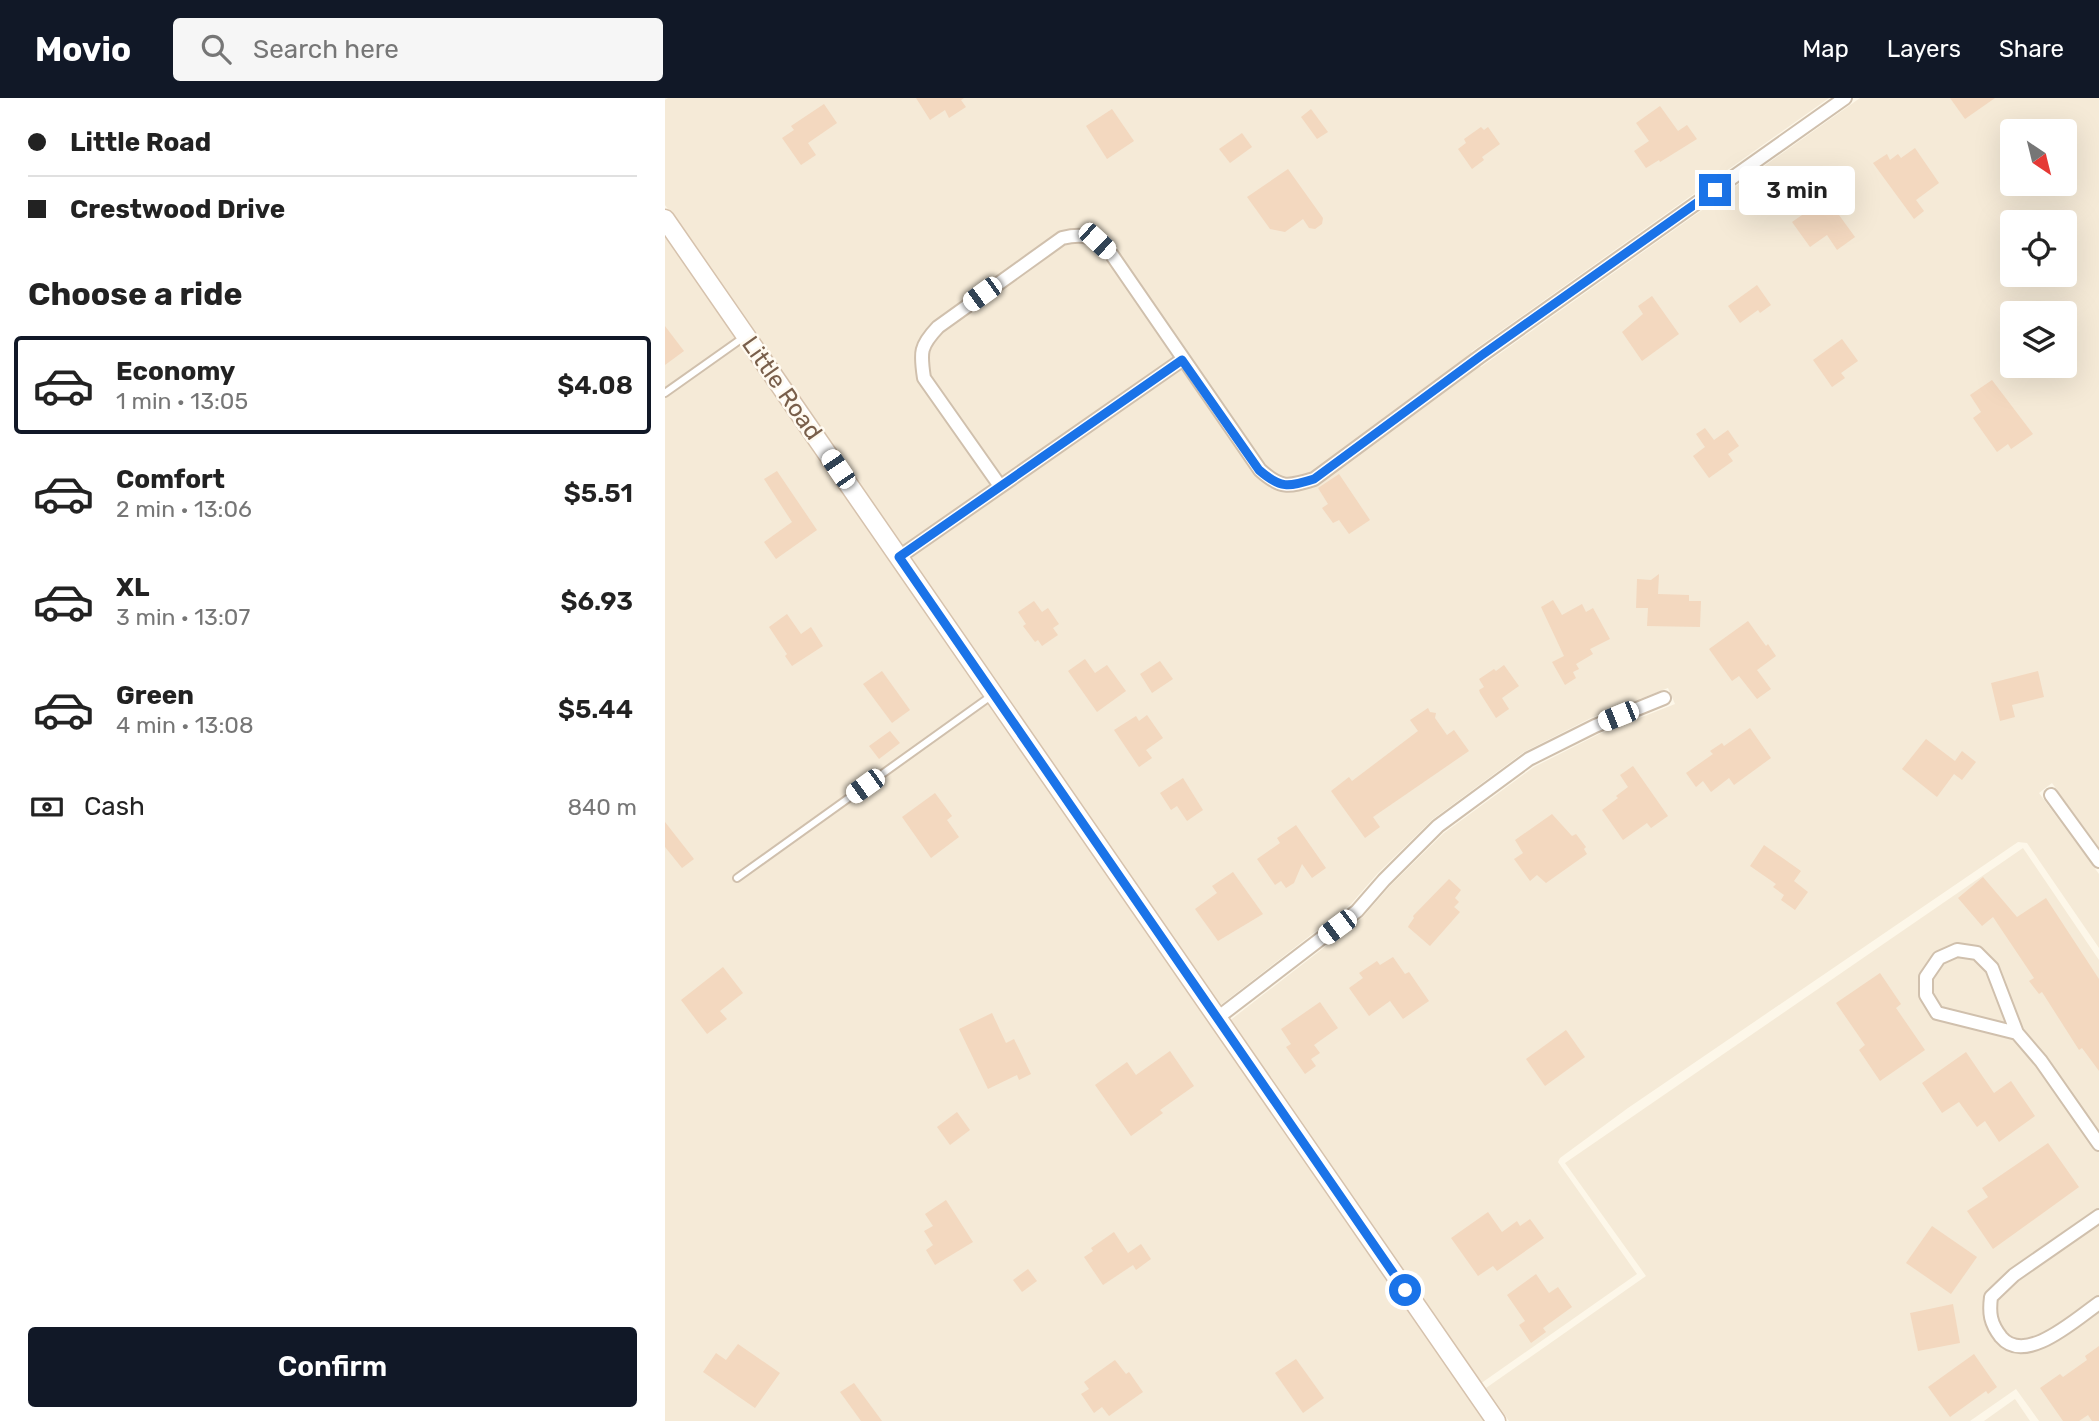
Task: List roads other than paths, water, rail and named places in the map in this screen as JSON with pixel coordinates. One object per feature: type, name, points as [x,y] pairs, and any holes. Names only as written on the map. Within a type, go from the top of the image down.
[{"type":"street","points":[[1000,486],[924,378],[921,357],[923,342],[938,327],[1062,238],[1081,234],[1097,241],[1112,255],[1259,470],[1274,483],[1294,485],[1314,479],[1845,98]]},
{"type":"street","name":"Little Road","points":[[665,219],[1496,1421]]},
{"type":"street","points":[[899,557],[1182,360]]},
{"type":"street","points":[[1216,1019],[1357,911],[1439,826],[1529,759],[1595,726],[1664,698]]},
{"type":"street","points":[[2051,795],[2099,861]]},
{"type":"street","points":[[2017,1034],[1937,1013],[1926,995],[1926,976],[1938,958],[1957,950],[1977,953],[1992,968],[2017,1034],[2041,1061],[2099,1144]]},
{"type":"street","points":[[2099,1216],[2014,1275],[1991,1297],[1989,1315],[2007,1344],[2022,1348],[2035,1345],[2099,1303]]},
{"type":"lane","points":[[665,393],[746,336]]},
{"type":"lane","points":[[737,878],[993,695]]}]
